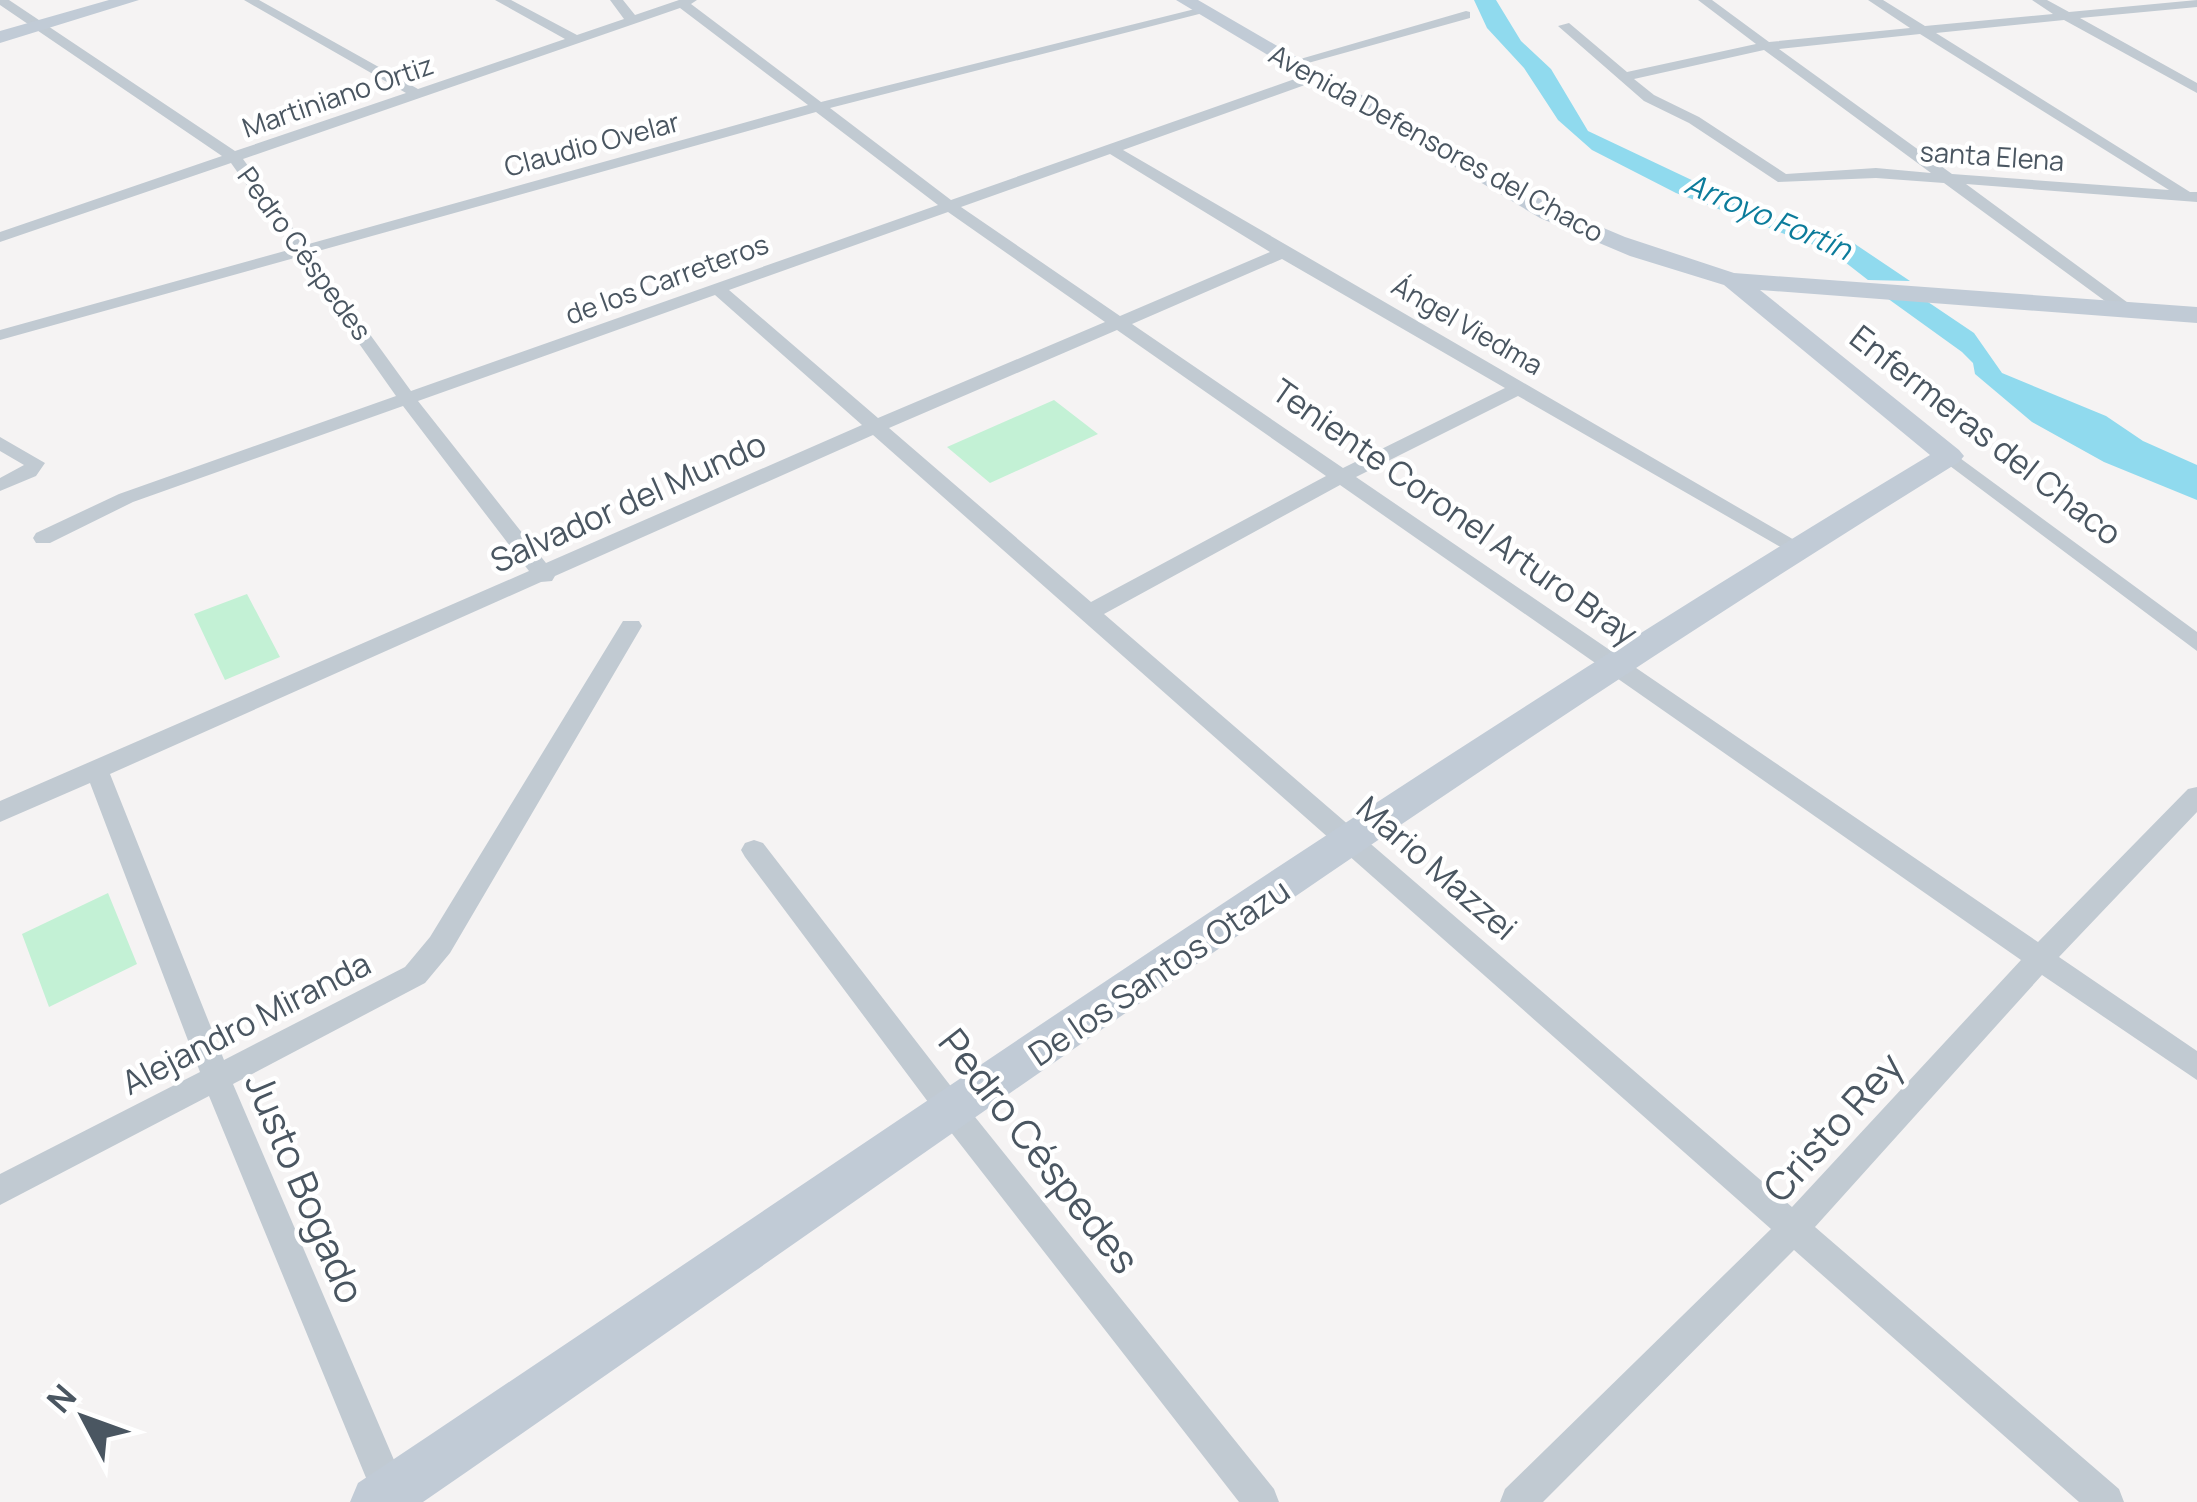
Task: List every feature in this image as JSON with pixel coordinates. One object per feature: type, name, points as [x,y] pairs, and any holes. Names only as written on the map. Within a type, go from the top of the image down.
[{"type":"street","name":"Pedro Céspedes","points":[[1,0],[235,158],[410,401],[544,576]]},
{"type":"street","points":[[0,37],[130,0]]},
{"type":"street","points":[[250,0],[417,94]]},
{"type":"street","points":[[501,0],[576,39]]},
{"type":"street","points":[[616,0],[631,20]]},
{"type":"street","points":[[1704,0],[2126,308]]},
{"type":"street","points":[[1874,0],[2193,196]]},
{"type":"street","points":[[2038,0],[2197,89]]},
{"type":"street","name":"Martiniano Ortiz","points":[[0,237],[687,2]]},
{"type":"street","name":"Teniente Coronel Arturo Bray","points":[[687,2],[949,206],[2197,1067]]},
{"type":"street","points":[[1564,26],[1627,76],[1766,46],[2197,3]]},
{"type":"street","name":"Claudio Ovelar","points":[[0,335],[1192,5]]},
{"type":"street","name":"Avenida Defensores del Chaco","points":[[1192,5],[1595,236],[1733,280],[2197,315]]},
{"type":"street","name":"de los Carreteros","points":[[44,538],[126,499],[1111,149],[1300,71],[1466,15]]},
{"type":"street","name":"santa Elena","points":[[1627,76],[1649,98],[1694,120],[1783,179],[1860,173],[2193,196]]},
{"type":"street","name":"Ángel Viedma","points":[[1111,149],[1798,548]]},
{"type":"street","points":[[0,219],[22,230]]},
{"type":"street","name":"Salvador del Mundo","points":[[0,812],[1283,253]]},
{"type":"street","name":"Enfermeras del Chaco","points":[[1733,280],[1949,456],[2197,643]]},
{"type":"street","name":"Mario Mazzei","points":[[719,290],[2106,1502]]},
{"type":"street","points":[[1086,614],[1344,475],[1521,387]]},
{"type":"street","points":[[0,442],[35,464],[29,472],[0,485]]},
{"type":"street","name":"De los Santos Otazu","points":[[387,1499],[1352,841],[1798,548],[1949,456]]},
{"type":"street","name":"Alejandro Miranda","points":[[0,1190],[415,975],[440,945],[631,626]]},
{"type":"street","name":"Justo Bogado","points":[[96,768],[387,1499]]},
{"type":"street","name":"Cristo Rey","points":[[1518,1502],[1793,1229],[2038,961],[2197,796]]},
{"type":"street","name":"Pedro Céspedes","points":[[754,850],[953,1112],[1261,1502]]},
{"type":"green space","points":[[1054,400],[1098,434],[990,483],[947,447]]},
{"type":"green space","points":[[247,594],[280,657],[225,680],[194,614]]},
{"type":"green space","points":[[108,893],[137,964],[49,1007],[22,934]]},
{"type":"water","name":"Arroyo Fortín","points":[[1474,0],[1496,0],[1521,41],[1551,69],[1588,131],[1772,218],[1849,240],[1910,281],[1868,280],[1832,252],[1676,193],[1592,150],[1558,120],[1524,68],[1487,28]]},
{"type":"water","points":[[1887,298],[1928,302],[1974,333],[2002,373],[2106,416],[2143,441],[2197,465],[2197,500],[2104,462],[2032,422],[1975,374],[1973,363],[1962,352]]}]
